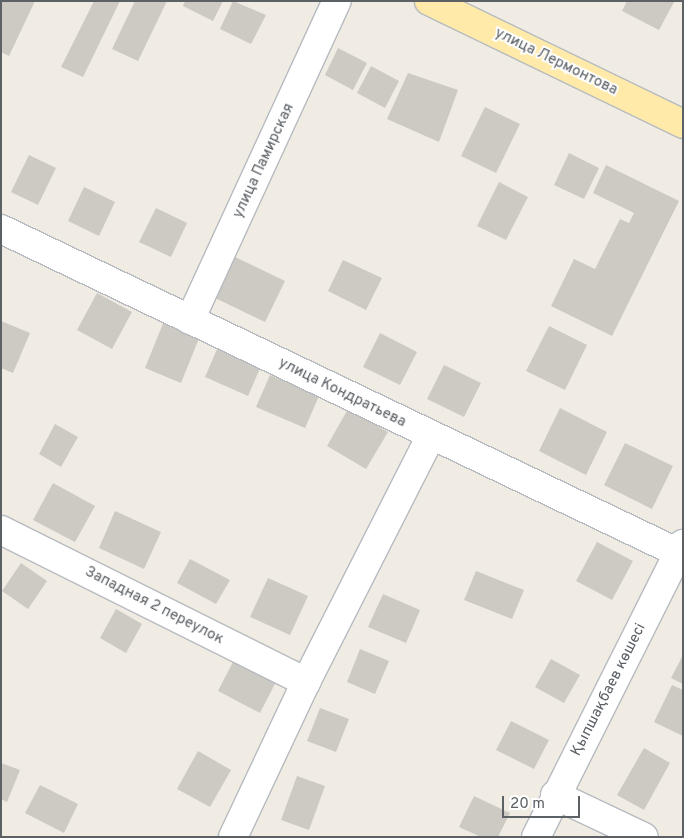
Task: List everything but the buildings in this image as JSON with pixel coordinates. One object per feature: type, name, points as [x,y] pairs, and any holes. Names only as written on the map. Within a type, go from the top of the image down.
[{"type":"main road","name":"улица Лермонтова","points":[[429,1],[683,124]]},
{"type":"street","name":"улица Памирская","points":[[190,320],[338,1]]},
{"type":"street","name":"улица Кондратьева","points":[[1,229],[431,436],[681,551]]},
{"type":"street","points":[[234,837],[306,682],[431,436]]},
{"type":"street","name":"Западная 2 переулок","points":[[1,530],[306,682]]},
{"type":"street","name":"Қыпшақбаев көшесі","points":[[536,837],[681,551]]},
{"type":"street","points":[[556,795],[644,837]]}]
